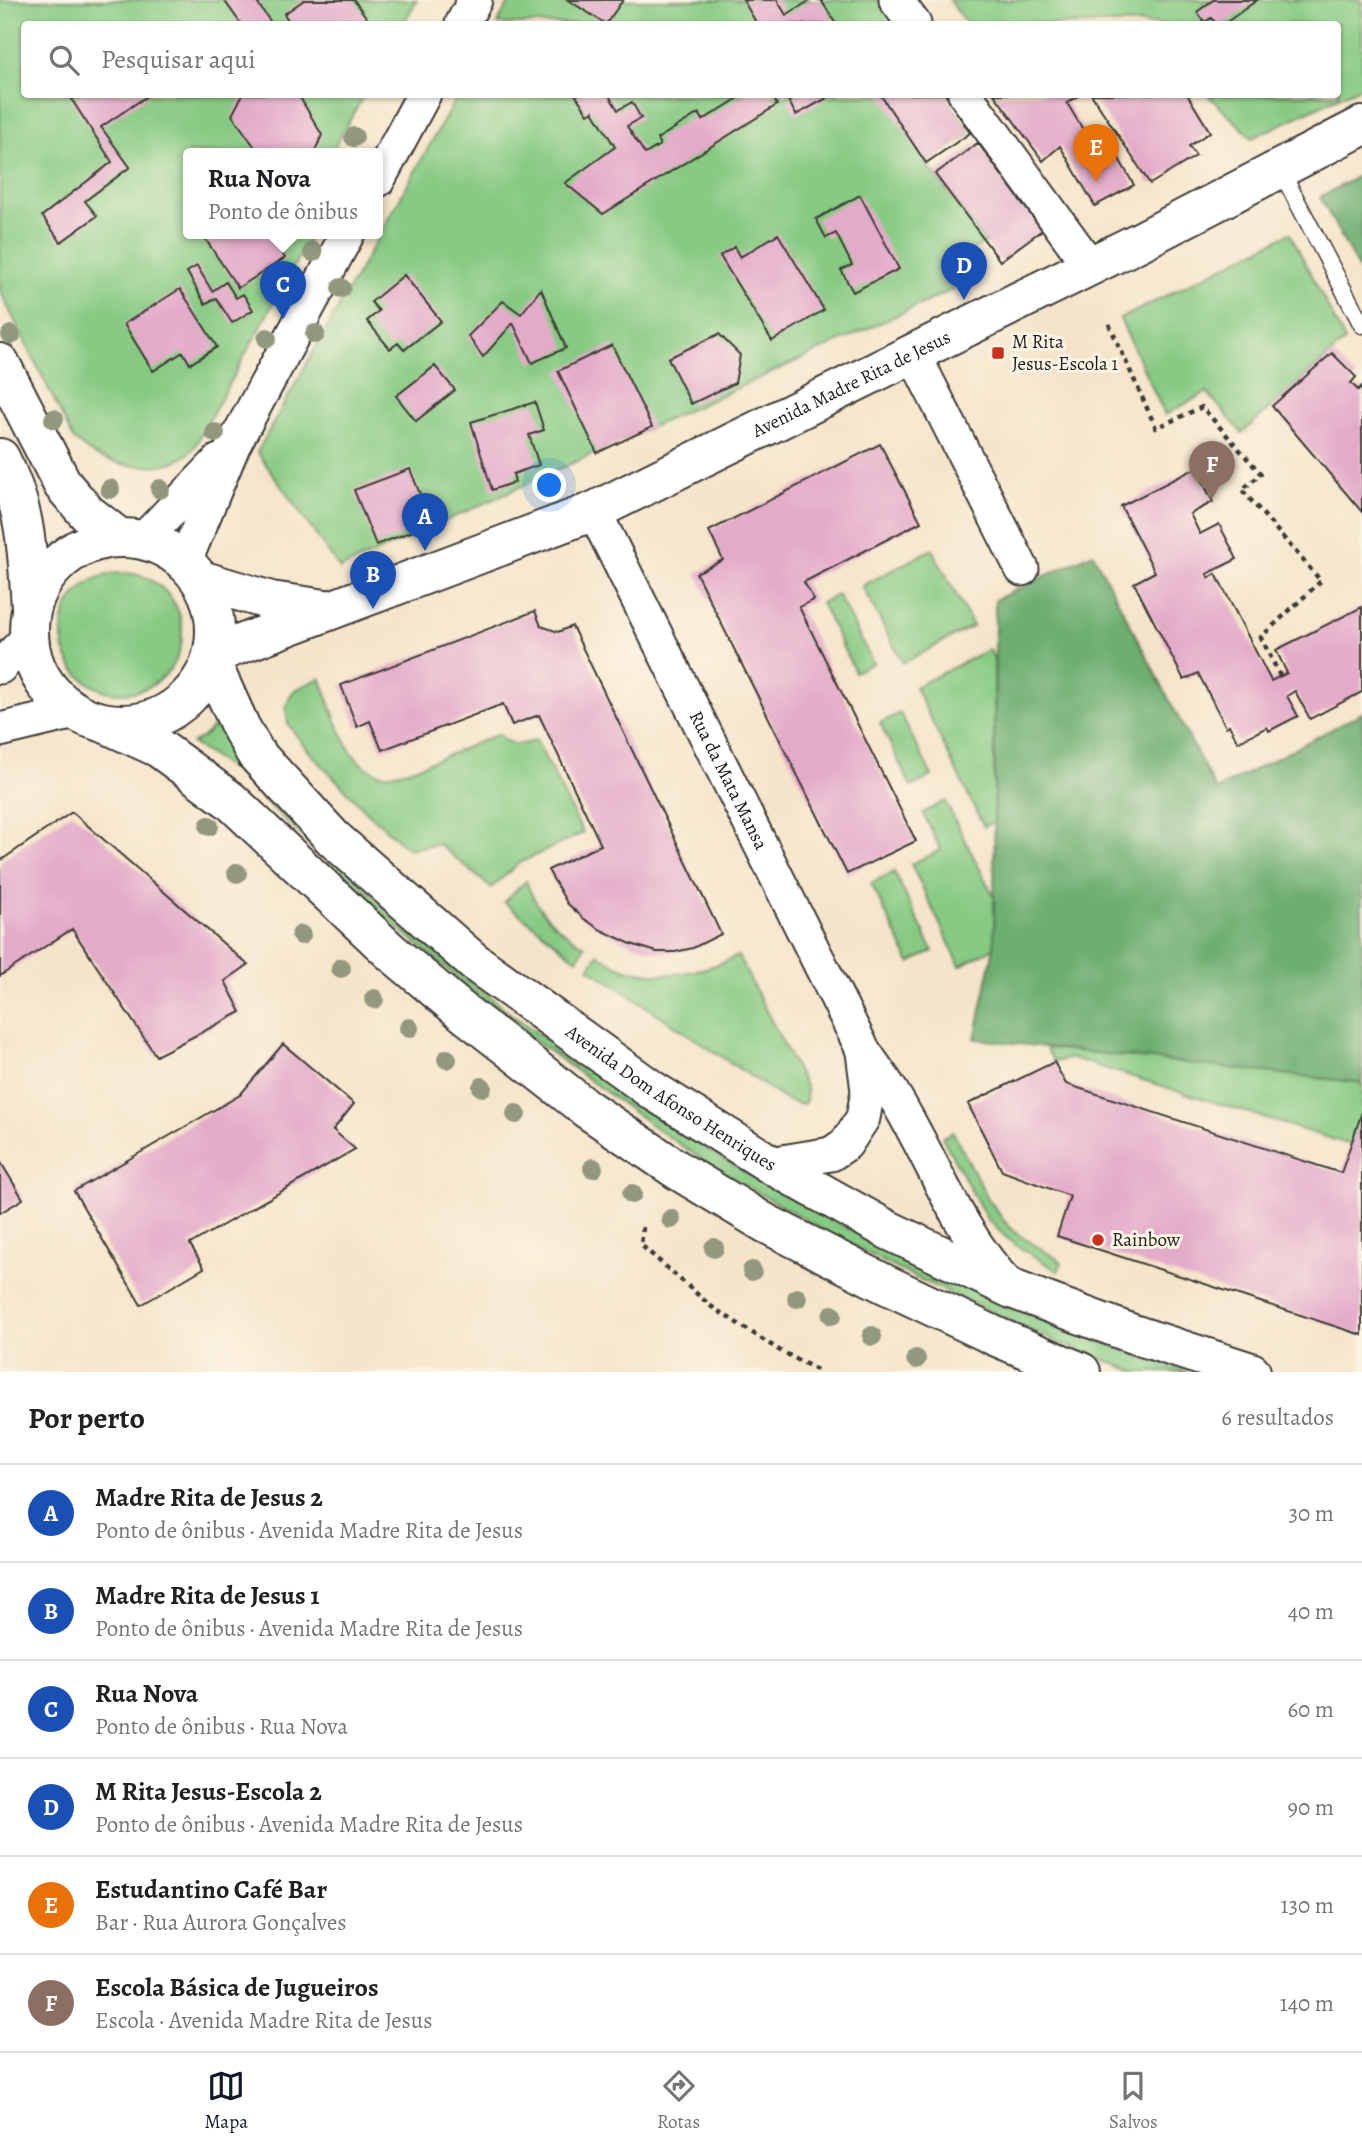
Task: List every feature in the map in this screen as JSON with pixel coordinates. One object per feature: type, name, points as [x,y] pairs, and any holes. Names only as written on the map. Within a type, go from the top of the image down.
[{"type":"main road","name":"Avenida Madre Rita de Jesus","points":[[212,658],[327,610],[594,511],[1090,266],[1362,126]]},
{"type":"main road","points":[[0,363],[63,485],[87,513],[130,538],[165,548],[193,570],[271,601],[327,610]]},
{"type":"main road","points":[[0,458],[10,477],[24,520],[30,622],[36,667],[52,693],[89,718],[159,748],[231,801],[390,951],[464,1013],[587,1109],[679,1171],[765,1223],[885,1284],[997,1337],[1081,1372]]},
{"type":"main road","points":[[30,622],[40,585],[63,558],[94,541],[130,538]]},
{"type":"main road","points":[[89,718],[126,725],[169,713],[187,700],[201,682],[212,658],[216,634],[213,606],[193,570]]},
{"type":"main road","name":"Avenida Dom Afonso Henriques","points":[[212,658],[241,728],[256,754],[333,838],[472,961],[652,1090],[770,1164],[888,1230],[1012,1289],[1133,1334],[1251,1372]]},
{"type":"street","points":[[464,21],[475,0]]},
{"type":"street","points":[[896,0],[912,21]]},
{"type":"street","points":[[383,169],[422,98]]},
{"type":"street","points":[[968,98],[1090,266]]},
{"type":"street","points":[[193,570],[233,446],[345,239]]},
{"type":"street","points":[[913,353],[1022,569]]},
{"type":"street","points":[[130,538],[233,446]]},
{"type":"street","name":"Rua da Mata Mansa","points":[[594,511],[863,1050],[894,1095],[970,1237],[989,1265],[1012,1289]]},
{"type":"street","points":[[0,667],[30,622]]},
{"type":"street","points":[[0,730],[89,718]]},
{"type":"street","name":"Rua da Mata Mansa","points":[[770,1164],[831,1154],[846,1144],[863,1118],[868,1091],[863,1050]]},
{"type":"lane","points":[[1279,169],[1362,325]]},
{"type":"path","points":[[1109,324],[1156,428],[1202,407],[1261,474],[1242,490],[1321,581],[1261,637],[1280,676]]},
{"type":"path","points":[[643,1227],[641,1245],[712,1307],[779,1350],[821,1372]]},
{"type":"green space","points":[[0,0],[417,0],[405,21],[21,21],[21,98],[362,98],[334,148],[183,148],[183,239],[308,240],[195,446],[186,455],[163,465],[135,465],[108,460],[74,440],[0,291]]},
{"type":"green space","points":[[511,0],[880,0],[895,21],[499,21]]},
{"type":"green space","points":[[949,0],[1362,0],[1362,86],[1341,96],[1341,21],[965,21]]},
{"type":"green space","points":[[456,98],[947,98],[970,133],[926,163],[986,242],[947,264],[959,287],[340,569],[257,452],[377,239],[383,239],[383,228]]},
{"type":"green space","points":[[1211,98],[1337,98],[1252,138]]},
{"type":"green space","points":[[1362,174],[1362,276],[1320,197]]},
{"type":"green space","points":[[1290,233],[1345,341],[1242,433],[1207,392],[1165,415],[1120,319]]},
{"type":"green space","points":[[932,549],[973,626],[903,663],[862,586]]},
{"type":"green space","points":[[1093,553],[1216,790],[1362,713],[1362,1083],[975,1039],[994,947],[995,600]]},
{"type":"green space","points":[[122,573],[145,578],[164,591],[177,610],[182,633],[177,656],[164,675],[145,688],[122,693],[99,688],[80,675],[67,656],[62,633],[67,610],[80,591],[99,578]]},
{"type":"green space","points":[[838,595],[873,663],[855,672],[821,603]]},
{"type":"green space","points":[[989,649],[994,659],[994,821],[984,827],[915,687]]},
{"type":"green space","points":[[320,678],[350,750],[357,760],[378,773],[405,771],[499,734],[516,744],[536,740],[583,833],[519,863],[491,888],[439,844],[408,849],[367,812],[305,747],[288,724],[286,708],[290,696],[295,690]]},
{"type":"green space","points":[[900,713],[932,776],[911,787],[880,723]]},
{"type":"green space","points":[[217,723],[257,781],[404,926],[513,1016],[661,1121],[771,1188],[912,1262],[1064,1329],[1188,1372],[1136,1372],[1059,1343],[906,1273],[834,1236],[710,1165],[509,1022],[396,926],[235,772],[192,743],[203,737]]},
{"type":"green space","points":[[945,801],[994,897],[994,948],[960,966],[911,864],[941,850],[923,813]]},
{"type":"green space","points":[[894,872],[933,951],[910,963],[871,883]]},
{"type":"green space","points":[[526,881],[536,902],[549,919],[585,946],[577,959],[504,902]]},
{"type":"green space","points":[[598,954],[618,966],[650,974],[681,973],[711,967],[738,956],[806,1088],[806,1101],[802,1105],[786,1100],[589,968]]},
{"type":"green space","points":[[1046,1048],[1362,1081],[1362,1115],[1351,1145],[1072,1058],[1054,1062]]},
{"type":"green space","points":[[953,1132],[987,1197],[1005,1222],[1017,1234],[1062,1262],[1058,1271],[1011,1242],[987,1219],[942,1137]]},
{"type":"building","points":[[224,0],[264,0],[258,4],[270,21],[239,21]]},
{"type":"building","points":[[304,0],[354,0],[369,21],[289,21],[284,14]]},
{"type":"building","points":[[568,0],[623,0],[608,21],[601,21]]},
{"type":"building","points":[[743,0],[777,0],[786,15],[811,0],[821,0],[834,21],[755,21]]},
{"type":"building","points":[[1213,0],[1257,0],[1228,21],[1214,21],[1211,18],[1204,21],[1197,12]]},
{"type":"building","points":[[144,98],[101,127],[130,167],[85,201],[97,216],[61,242],[42,216],[112,162],[72,100]]},
{"type":"building","points":[[241,98],[300,98],[322,135],[316,148],[255,148],[232,115]]},
{"type":"building","points":[[578,98],[610,98],[618,110],[632,102],[641,118],[627,126],[645,154],[660,145],[657,139],[699,113],[703,120],[739,98],[773,98],[777,105],[603,214],[565,183],[615,147],[593,111],[588,114]]},
{"type":"building","points":[[792,98],[827,98],[796,115],[788,100]]},
{"type":"building","points":[[883,98],[948,98],[970,133],[926,163]]},
{"type":"building","points":[[997,98],[1075,98],[1067,103],[1085,133],[1092,129],[1102,146],[1110,143],[1134,185],[1095,206],[1060,146],[1043,161]]},
{"type":"building","points":[[1094,98],[1189,98],[1210,132],[1189,146],[1196,156],[1150,184]]},
{"type":"building","points":[[978,143],[1042,230],[1000,261],[935,174]]},
{"type":"building","points":[[860,195],[899,269],[853,292],[841,270],[852,265],[836,233],[826,238],[816,219]]},
{"type":"building","points":[[778,234],[824,310],[772,341],[720,256],[734,247],[740,257]]},
{"type":"building","points":[[205,239],[274,239],[285,258],[238,288]]},
{"type":"building","points":[[197,266],[212,291],[226,282],[236,298],[243,294],[253,310],[232,323],[216,298],[205,304],[187,272]]},
{"type":"building","points":[[404,275],[441,321],[404,350],[398,343],[390,349],[367,321],[379,311],[371,302]]},
{"type":"building","points":[[180,289],[217,347],[190,364],[183,352],[153,371],[124,324]]},
{"type":"building","points":[[541,289],[566,348],[532,363],[513,323],[483,357],[468,336],[503,301],[521,314]]},
{"type":"building","points":[[719,334],[740,355],[735,383],[691,404],[668,358]]},
{"type":"building","points":[[612,345],[652,427],[597,453],[558,371]]},
{"type":"building","points":[[1332,353],[1356,377],[1351,383],[1358,390],[1362,386],[1362,512],[1272,406]]},
{"type":"building","points":[[435,366],[455,390],[416,421],[396,396]]},
{"type":"building","points":[[535,402],[544,430],[529,435],[539,465],[513,474],[515,482],[492,490],[471,422]]},
{"type":"building","points":[[880,444],[921,522],[804,582],[814,600],[799,607],[916,841],[847,874],[696,573],[723,560],[709,531]]},
{"type":"building","points":[[1196,468],[1213,502],[1190,514],[1200,534],[1219,524],[1237,559],[1207,574],[1209,578],[1216,574],[1271,681],[1287,673],[1276,650],[1362,607],[1362,692],[1310,719],[1295,691],[1287,696],[1298,716],[1269,731],[1267,727],[1238,742],[1229,725],[1226,727],[1198,673],[1184,680],[1134,583],[1155,572],[1121,506]]},
{"type":"building","points":[[410,469],[432,524],[376,545],[354,490]]},
{"type":"building","points":[[535,611],[541,626],[558,632],[572,626],[721,934],[693,948],[657,952],[601,930],[567,903],[548,870],[601,845],[539,715],[512,725],[503,704],[382,750],[370,721],[357,727],[341,685]]},
{"type":"building","points":[[72,812],[248,965],[225,981],[241,1012],[156,1056],[72,929],[0,976],[0,861]]},
{"type":"building","points":[[283,1044],[354,1104],[333,1130],[355,1149],[190,1244],[204,1268],[141,1305],[74,1191],[240,1095]]},
{"type":"building","points":[[1054,1062],[1066,1084],[1341,1173],[1362,1112],[1362,1335],[1057,1236],[1070,1196],[1002,1171],[968,1104]]},
{"type":"building","points":[[0,1161],[23,1199],[0,1213]]},
{"type":"place","name":"Estudantino Café Bar","points":[[1096,182]]},
{"type":"place","name":"M Rita Jesus-Escola 2","points":[[964,300]]},
{"type":"place","name":"Rua Nova","points":[[283,319]]},
{"type":"place","name":"M Rita Jesus-Escola 1","points":[[998,353]]},
{"type":"place","name":"Escola Básica de Jugueiros","points":[[1212,499]]},
{"type":"place","name":"Madre Rita de Jesus 2","points":[[425,551]]},
{"type":"place","name":"Madre Rita de Jesus 1","points":[[373,609]]},
{"type":"place","name":"Rainbow","points":[[1098,1240]]}]
